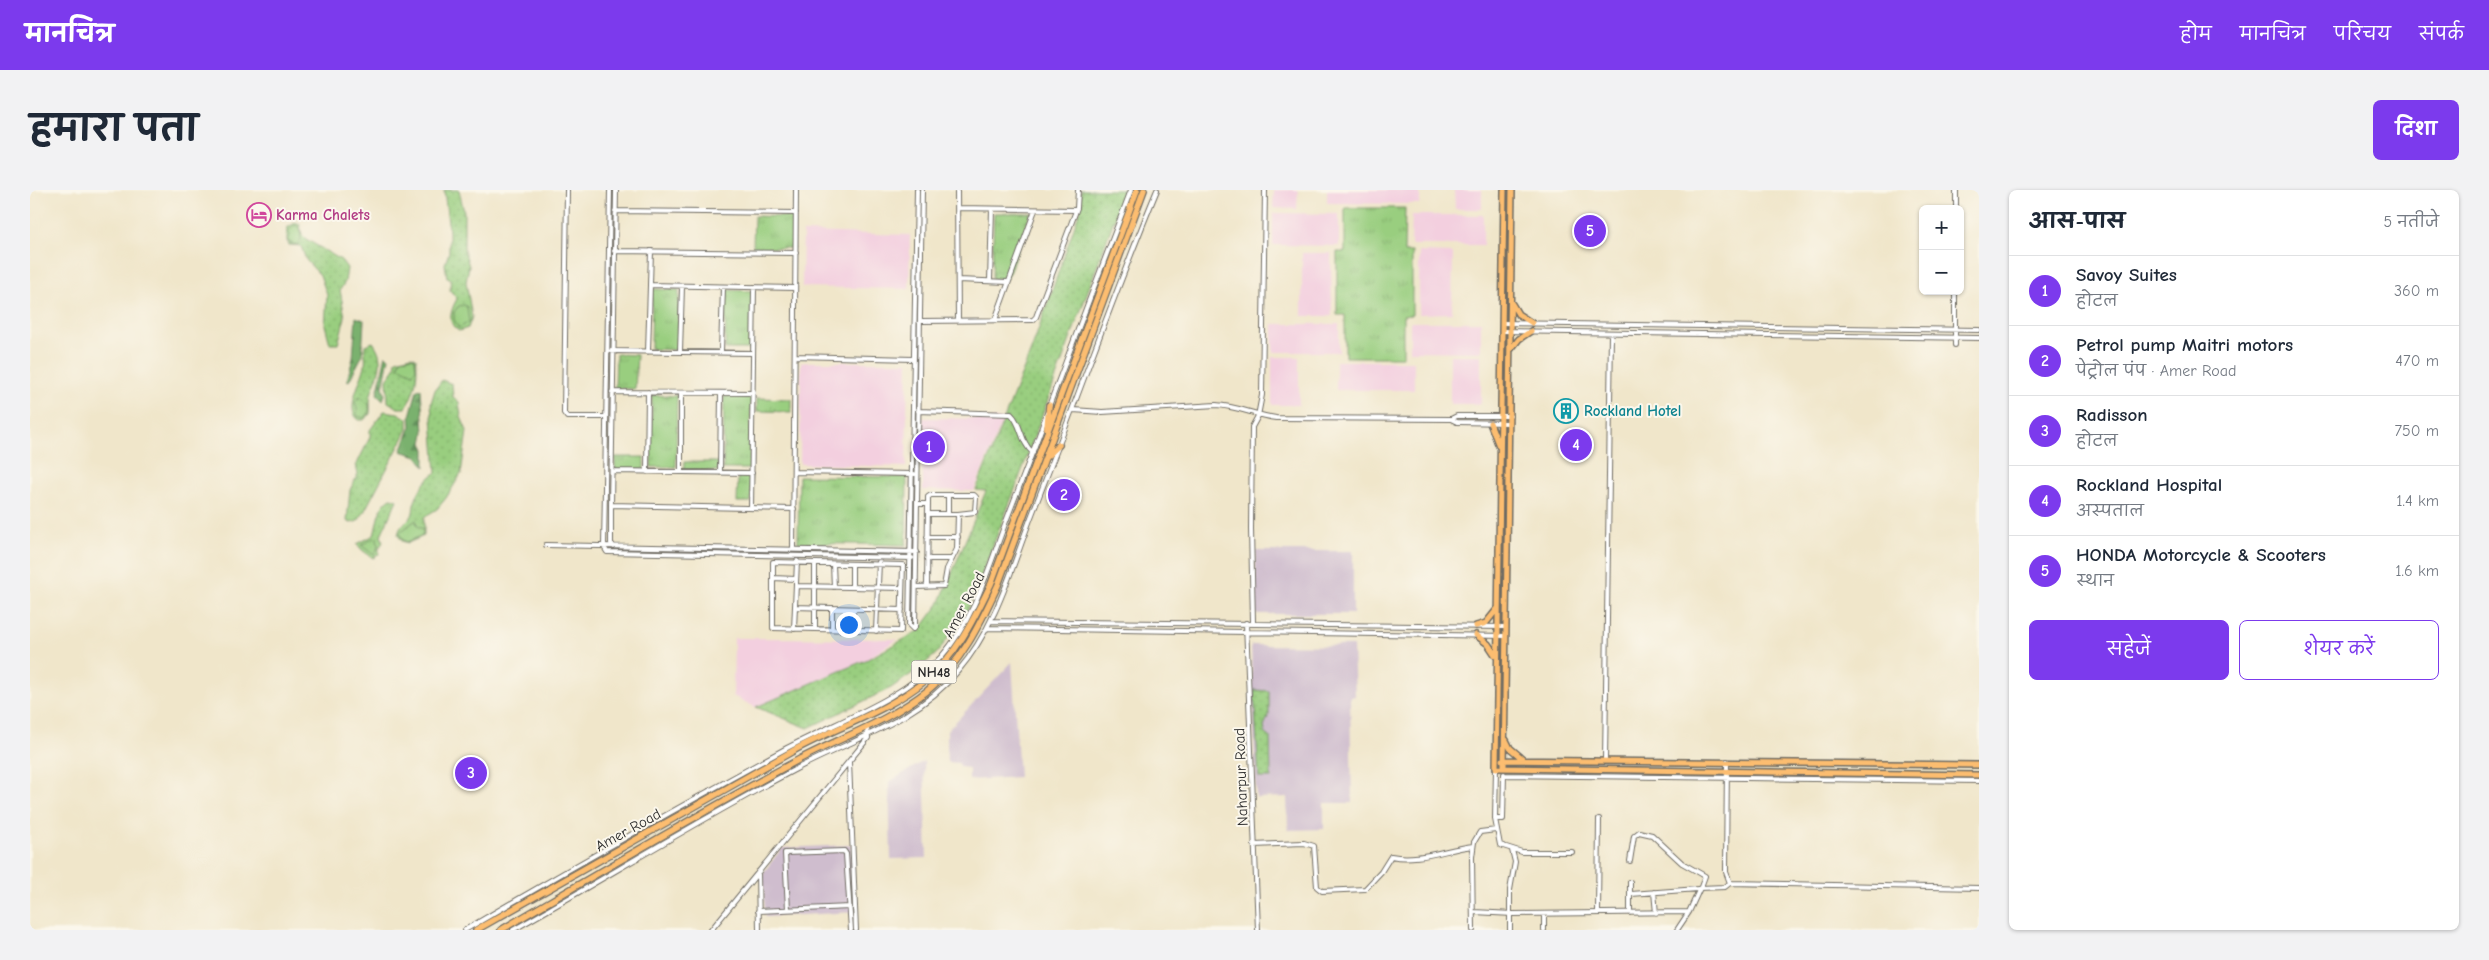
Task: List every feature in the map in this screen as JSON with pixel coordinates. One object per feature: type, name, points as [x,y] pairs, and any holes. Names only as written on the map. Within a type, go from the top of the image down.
[{"type":"highway","name":"Amer Road","points":[[476,930],[822,733],[900,699],[926,680],[954,651],[971,625],[991,584],[1137,190]]},
{"type":"highway","name":"Amer Road","points":[[500,930],[557,901],[588,879],[652,847],[752,790],[801,759],[867,728],[903,708],[928,690],[962,652],[977,630],[998,585],[1144,190]]},
{"type":"highway","points":[[1047,435],[1049,405]]},
{"type":"highway","points":[[1045,458],[1059,445]]},
{"type":"highway","points":[[846,737],[849,744]]},
{"type":"highway","points":[[588,879],[590,886]]},
{"type":"main road","points":[[1504,190],[1496,768],[1728,775],[1979,775]]},
{"type":"main road","points":[[1504,768],[1512,190]]},
{"type":"main road","points":[[1511,301],[1518,314],[1532,323]]},
{"type":"main road","points":[[1510,352],[1515,342],[1531,331]]},
{"type":"main road","points":[[1490,423],[1501,451]]},
{"type":"main road","points":[[1476,626],[1486,623],[1498,607]]},
{"type":"main road","points":[[1476,636],[1488,644],[1498,659]]},
{"type":"main road","points":[[1505,737],[1510,748],[1525,760]]},
{"type":"main road","points":[[1496,759],[1979,765]]},
{"type":"street","points":[[567,190],[564,414],[567,417],[606,417]]},
{"type":"street","points":[[610,190],[604,547],[610,553],[917,558]]},
{"type":"street","points":[[614,547],[611,543],[611,505],[616,190]]},
{"type":"street","points":[[794,629],[797,562],[793,550],[796,190]]},
{"type":"street","points":[[917,190],[909,625],[913,629],[915,627],[917,558],[922,190]]},
{"type":"street","points":[[957,190],[958,320]]},
{"type":"street","points":[[921,321],[1033,320],[1036,317],[1076,210],[1078,190]]},
{"type":"street","points":[[465,930],[715,787],[883,701],[907,687],[931,667],[948,648],[973,607],[1033,453],[1049,405],[1131,190]]},
{"type":"street","points":[[752,790],[869,735],[925,704],[943,688],[972,653],[991,621],[1073,410],[1115,293],[1157,190]]},
{"type":"street","points":[[1253,622],[1251,529],[1252,427],[1258,416],[1262,395],[1265,190]]},
{"type":"street","points":[[1956,190],[1956,205]]},
{"type":"street","points":[[958,208],[1076,210]]},
{"type":"street","points":[[990,281],[992,209]]},
{"type":"street","points":[[994,320],[1036,210]]},
{"type":"street","points":[[615,211],[796,213]]},
{"type":"street","points":[[614,251],[796,252]]},
{"type":"street","points":[[648,352],[650,251]]},
{"type":"street","points":[[958,280],[1008,282]]},
{"type":"street","points":[[650,285],[796,288]]},
{"type":"street","points":[[680,352],[682,286]]},
{"type":"street","points":[[721,352],[722,287]]},
{"type":"street","points":[[752,508],[754,287]]},
{"type":"street","points":[[1954,345],[1955,295]]},
{"type":"street","points":[[1502,323],[1979,330]]},
{"type":"street","points":[[1502,331],[1979,338]]},
{"type":"street","points":[[1605,761],[1611,333]]},
{"type":"street","points":[[606,351],[753,353]]},
{"type":"street","points":[[795,356],[913,359]]},
{"type":"street","points":[[612,392],[753,394]]},
{"type":"street","points":[[647,472],[648,392]]},
{"type":"street","points":[[681,392],[681,472]]},
{"type":"street","points":[[720,473],[721,393]]},
{"type":"street","points":[[1073,410],[1102,412],[1216,405],[1231,406],[1258,416],[1276,418],[1451,419],[1458,422],[1509,423]]},
{"type":"street","points":[[913,411],[1011,414],[1015,418],[1025,446],[1033,453]]},
{"type":"street","points":[[1451,419],[1457,416],[1510,416]]},
{"type":"street","points":[[605,471],[752,473]]},
{"type":"street","points":[[794,472],[918,474]]},
{"type":"street","points":[[927,587],[928,497],[931,495],[976,496],[975,512],[928,514]]},
{"type":"street","points":[[948,495],[948,514]]},
{"type":"street","points":[[918,504],[928,504]]},
{"type":"street","points":[[611,505],[794,509]]},
{"type":"street","points":[[916,587],[944,586],[947,568],[957,549],[958,514]]},
{"type":"street","points":[[928,537],[958,537]]},
{"type":"street","points":[[546,545],[917,552]]},
{"type":"street","points":[[876,631],[879,557]]},
{"type":"street","points":[[927,559],[952,559]]},
{"type":"street","points":[[773,562],[815,563],[903,565],[900,631],[814,628],[775,629],[772,626],[773,562]]},
{"type":"street","points":[[814,628],[815,563]]},
{"type":"street","points":[[834,564],[834,587]]},
{"type":"street","points":[[852,564],[852,587]]},
{"type":"street","points":[[773,578],[796,579]]},
{"type":"street","points":[[796,586],[902,588]]},
{"type":"street","points":[[795,608],[902,610]]},
{"type":"street","points":[[832,609],[832,629]]},
{"type":"street","points":[[853,609],[853,630]]},
{"type":"street","points":[[991,621],[1253,622],[1506,627]]},
{"type":"street","name":"Naharpur Road","points":[[1246,623],[1258,930]]},
{"type":"street","points":[[988,628],[1506,636]]},
{"type":"street","points":[[867,728],[869,735]]},
{"type":"street","points":[[711,930],[869,735]]},
{"type":"street","points":[[849,762],[856,930]]},
{"type":"street","points":[[1728,762],[1726,872],[1730,883]]},
{"type":"street","points":[[1496,768],[1495,819],[1500,845],[1512,850],[1531,852],[1572,852]]},
{"type":"street","points":[[1495,819],[1503,819],[1504,768]]},
{"type":"street","points":[[1504,774],[1728,775],[1979,782]]},
{"type":"street","points":[[1598,913],[1599,819]]},
{"type":"street","points":[[1474,930],[1473,846],[1480,832],[1496,830]]},
{"type":"street","points":[[1630,861],[1634,836],[1639,832],[1649,833],[1682,862],[1705,876],[1689,912],[1677,930]]},
{"type":"street","points":[[1254,845],[1304,843],[1314,846],[1317,887],[1322,891],[1367,888],[1381,872],[1391,856],[1426,856],[1455,848],[1473,846]]},
{"type":"street","points":[[513,930],[557,901],[590,886],[652,847]]},
{"type":"street","points":[[1510,930],[1511,882],[1515,862],[1512,850]]},
{"type":"street","points":[[788,909],[784,855],[788,852],[846,852],[851,930]]},
{"type":"street","points":[[758,872],[759,930]]},
{"type":"street","points":[[1630,882],[1630,913]]},
{"type":"street","points":[[1631,894],[1725,887],[1730,883],[1979,888]]},
{"type":"street","points":[[1654,892],[1656,912]]},
{"type":"street","points":[[758,911],[850,907]]},
{"type":"street","points":[[1474,912],[1510,914],[1689,912]]},
{"type":"street","points":[[1544,914],[1544,930]]},
{"type":"shaded area","points":[[1274,190],[1298,190],[1297,209],[1273,208]]},
{"type":"shaded area","points":[[1327,190],[1420,190],[1420,204],[1327,203]]},
{"type":"shaded area","points":[[1454,190],[1482,190],[1482,209],[1455,209]]},
{"type":"shaded area","points":[[1273,213],[1339,214],[1339,246],[1273,245]]},
{"type":"shaded area","points":[[1412,215],[1483,215],[1483,245],[1411,245]]},
{"type":"shaded area","points":[[803,232],[910,235],[909,289],[802,287]]},
{"type":"shaded area","points":[[1419,252],[1453,253],[1452,313],[1419,314]]},
{"type":"shaded area","points":[[1302,253],[1331,253],[1332,316],[1302,316]]},
{"type":"shaded area","points":[[1410,322],[1481,322],[1481,352],[1410,351]]},
{"type":"shaded area","points":[[1273,324],[1339,324],[1339,352],[1273,352]]},
{"type":"shaded area","points":[[1450,355],[1481,355],[1481,404],[1450,404]]},
{"type":"shaded area","points":[[1272,357],[1299,357],[1299,405],[1272,405]]},
{"type":"shaded area","points":[[1336,361],[1414,361],[1414,390],[1336,390]]},
{"type":"shaded area","points":[[801,362],[908,362],[906,467],[800,464]]},
{"type":"shaded area","points":[[923,418],[1003,419],[974,491],[923,490]]},
{"type":"shaded area","points":[[1256,551],[1353,551],[1353,614],[1255,614]]},
{"type":"shaded area","points":[[734,638],[898,639],[867,659],[755,707],[733,696]]},
{"type":"shaded area","points":[[1251,645],[1353,646],[1355,696],[1350,697],[1352,803],[1324,803],[1324,829],[1288,830],[1287,797],[1256,798]]},
{"type":"shaded area","points":[[1012,662],[1019,777],[969,780],[969,768],[960,767],[959,763],[947,762],[947,731]]},
{"type":"shaded area","points":[[924,761],[927,858],[891,859],[889,782]]},
{"type":"shaded area","points":[[851,845],[855,912],[765,917],[763,873],[782,848]]},
{"type":"green space","points":[[444,190],[459,190],[464,212],[464,250],[469,266],[466,282],[472,317],[468,328],[459,331],[452,324],[451,320],[453,307],[457,299],[450,290],[451,279],[447,277],[445,264],[449,252],[449,231]]},
{"type":"green space","points":[[1081,190],[1125,190],[1014,492],[967,612],[937,653],[920,668],[891,688],[808,728],[756,707],[868,659],[919,631],[939,604],[986,491],[976,490],[1032,348],[1080,210]]},
{"type":"green space","points":[[1345,208],[1405,208],[1404,252],[1412,252],[1412,315],[1403,316],[1403,357],[1345,357],[1345,315],[1337,315],[1337,252],[1345,252]]},
{"type":"green space","points":[[994,213],[1031,213],[1007,279],[992,279]]},
{"type":"green space","points":[[754,216],[793,217],[793,248],[753,248]]},
{"type":"green space","points":[[295,223],[300,225],[302,235],[306,239],[341,260],[347,268],[345,282],[340,290],[345,317],[338,344],[330,344],[325,325],[327,295],[320,275],[306,260],[301,246],[289,245],[287,241],[287,228]]},
{"type":"green space","points":[[295,225],[300,228],[301,239],[298,244],[294,245],[288,241],[290,235],[288,231]]},
{"type":"green space","points":[[652,289],[679,290],[678,350],[651,349]]},
{"type":"green space","points":[[726,290],[752,291],[751,349],[725,349]]},
{"type":"green space","points":[[464,305],[467,307],[469,322],[459,328],[454,320],[454,312],[459,306]]},
{"type":"green space","points":[[356,317],[364,320],[362,356],[349,381],[347,380],[353,358]]},
{"type":"green space","points":[[373,342],[379,355],[380,368],[370,396],[370,414],[364,420],[359,420],[353,410],[353,403],[365,366],[365,345]]},
{"type":"green space","points":[[616,354],[637,355],[635,389],[615,388]]},
{"type":"green space","points":[[386,355],[389,358],[383,387],[385,394],[383,400],[377,394]]},
{"type":"green space","points":[[411,356],[416,358],[415,384],[405,408],[398,408],[388,402],[387,379],[395,368],[396,360]]},
{"type":"green space","points":[[413,357],[416,369],[413,373],[398,366],[401,359]]},
{"type":"green space","points":[[442,380],[452,384],[453,397],[459,402],[461,417],[467,431],[461,474],[437,509],[424,517],[424,536],[408,543],[402,541],[398,535],[401,526],[412,516],[419,491],[428,479],[436,473],[431,403],[435,390]]},
{"type":"green space","points":[[421,389],[424,433],[422,443],[425,449],[425,467],[417,456],[401,451],[411,426],[410,416],[417,390]]},
{"type":"green space","points":[[652,395],[677,396],[676,467],[651,467]]},
{"type":"green space","points":[[724,396],[751,397],[750,469],[723,469]]},
{"type":"green space","points":[[360,397],[369,404],[369,411],[364,418],[357,416],[355,402]]},
{"type":"green space","points":[[757,398],[791,399],[791,412],[757,411]]},
{"type":"green space","points":[[384,411],[398,413],[408,419],[408,429],[363,514],[358,521],[351,523],[347,521],[350,490],[358,474],[356,466],[370,437],[370,430]]},
{"type":"green space","points":[[615,457],[644,457],[644,469],[615,469]]},
{"type":"green space","points":[[684,462],[718,462],[718,471],[684,471]]},
{"type":"green space","points":[[738,475],[751,475],[751,502],[737,502]]},
{"type":"green space","points":[[799,476],[907,477],[906,545],[798,543]]},
{"type":"green space","points":[[391,498],[397,500],[381,535],[383,542],[379,548],[379,554],[373,558],[357,544],[374,535],[381,510]]},
{"type":"green space","points":[[416,520],[417,526],[423,529],[423,535],[407,542],[403,540],[399,533]]},
{"type":"green space","points":[[374,538],[377,539],[378,547],[374,555],[361,545]]},
{"type":"green space","points":[[1254,690],[1269,691],[1269,715],[1264,726],[1265,733],[1270,737],[1271,778],[1259,778]]},
{"type":"place","name":"Karma Chalets","points":[[259,215]]},
{"type":"place","name":"HONDA Motorcycle & Scooters","points":[[1590,231]]},
{"type":"place","name":"Rockland Hotel","points":[[1566,411]]},
{"type":"place","name":"Rockland Hospital","points":[[1576,445]]},
{"type":"place","name":"Savoy Suites","points":[[929,447]]},
{"type":"place","name":"Petrol pump Maitri motors","points":[[1064,495]]},
{"type":"place","name":"Radisson","points":[[471,773]]}]
